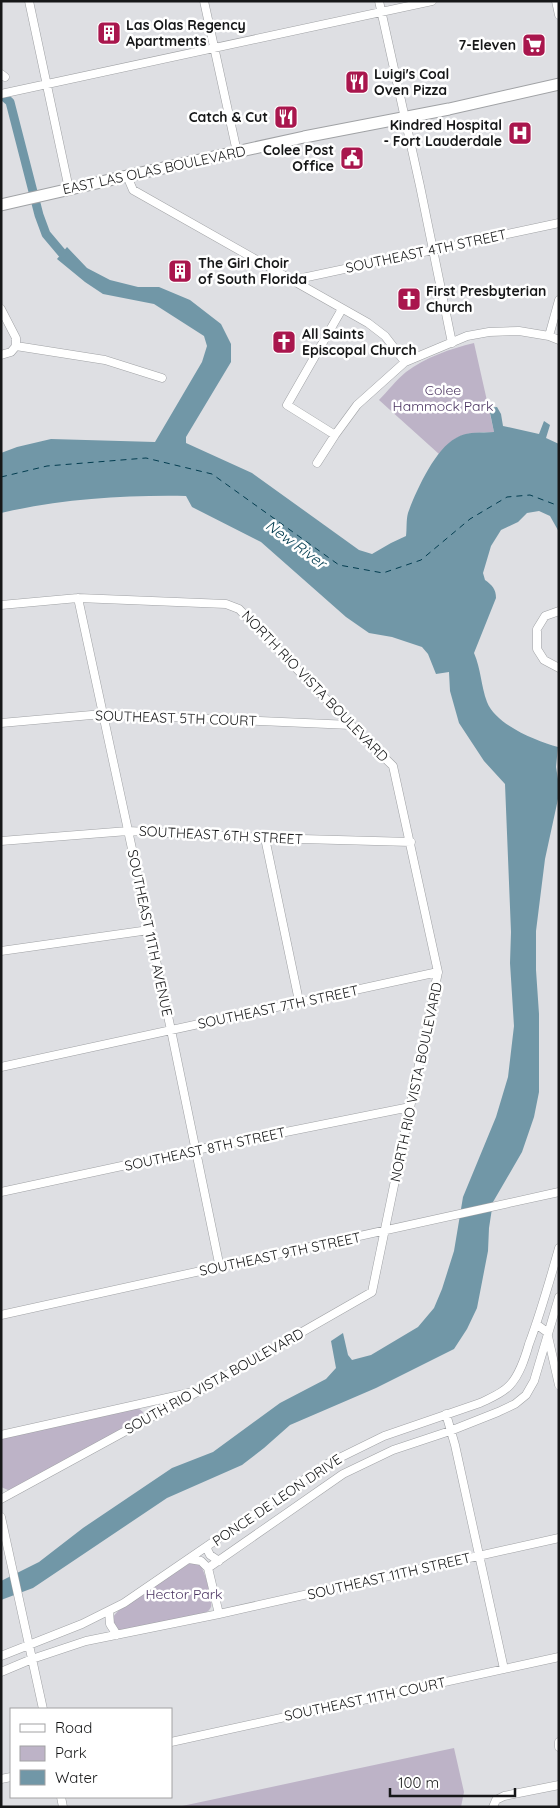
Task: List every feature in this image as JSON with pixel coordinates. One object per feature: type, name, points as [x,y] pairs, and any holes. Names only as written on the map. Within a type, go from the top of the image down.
[{"type":"main road","name":"EAST LAS OLAS BOULEVARD","points":[[1,204],[559,84]]},
{"type":"street","points":[[29,1],[69,189]]},
{"type":"street","points":[[204,1],[237,152]]},
{"type":"street","points":[[379,1],[452,343]]},
{"type":"street","points":[[1,94],[432,1]]},
{"type":"street","points":[[556,1],[559,15]]},
{"type":"street","points":[[127,176],[133,190],[368,323],[385,336],[405,362]]},
{"type":"street","name":"SOUTHEAST 4TH STREET","points":[[293,280],[559,223]]},
{"type":"street","points":[[549,336],[559,300]]},
{"type":"street","points":[[1,308],[16,338],[16,346],[11,352],[1,355]]},
{"type":"street","points":[[335,434],[286,406],[342,309]]},
{"type":"street","points":[[317,463],[335,434],[357,405],[405,362],[467,336],[489,332],[519,331],[549,336],[559,340]]},
{"type":"street","points":[[16,346],[105,360],[162,378]]},
{"type":"street","name":"NORTH RIO VISTA BOULEVARD","points":[[1,605],[78,598],[226,604],[239,609],[393,766],[438,972],[384,1232]]},
{"type":"street","name":"SOUTHEAST 11TH AVENUE","points":[[78,598],[220,1268]]},
{"type":"street","points":[[559,611],[545,616],[537,629],[537,649],[544,660],[559,668]]},
{"type":"street","name":"SOUTHEAST 5TH COURT","points":[[1,723],[103,714],[351,725]]},
{"type":"street","name":"SOUTHEAST 6TH STREET","points":[[1,842],[128,831],[265,838],[411,842]]},
{"type":"street","points":[[265,838],[299,1001]]},
{"type":"street","points":[[1,951],[149,930]]},
{"type":"street","name":"SOUTHEAST 7TH STREET","points":[[1,1067],[438,972]]},
{"type":"street","name":"SOUTHEAST 8TH STREET","points":[[1,1192],[410,1107]]},
{"type":"street","name":"SOUTHEAST 9TH STREET","points":[[1,1316],[559,1192]]},
{"type":"street","name":"SOUTH RIO VISTA BOULEVARD","points":[[1,1499],[198,1391],[372,1292],[384,1232]]},
{"type":"street","name":"PONCE DE LEON DRIVE","points":[[1,1657],[109,1611],[189,1559],[327,1464],[384,1436],[495,1396],[509,1386],[524,1358],[559,1248]]},
{"type":"street","name":"PONCE DE LEON DRIVE","points":[[208,1568],[343,1474],[393,1450],[450,1431],[515,1404],[526,1394],[534,1381],[547,1332],[559,1297]]},
{"type":"street","points":[[536,1324],[547,1332],[559,1385]]},
{"type":"street","points":[[1,1435],[198,1391]]},
{"type":"street","points":[[141,1404],[145,1420]]},
{"type":"street","points":[[446,1414],[455,1445],[504,1669]]},
{"type":"street","points":[[1,1517],[43,1708]]},
{"type":"street","name":"SOUTHEAST 11TH STREET","points":[[32,1659],[86,1641],[219,1614],[559,1538]]},
{"type":"street","points":[[206,1547],[210,1556],[218,1561]]},
{"type":"street","points":[[189,1559],[201,1561],[208,1568],[219,1614]]},
{"type":"street","points":[[109,1611],[110,1624],[117,1635]]},
{"type":"street","points":[[1,1657],[5,1663],[3,1671]]},
{"type":"street","name":"SOUTHEAST 11TH COURT","points":[[172,1742],[559,1657]]},
{"type":"street","points":[[3,1671],[32,1659]]},
{"type":"street","points":[[559,1742],[559,1747]]},
{"type":"street","points":[[493,1807],[496,1800],[504,1796],[559,1785]]},
{"type":"green space","name":"Colee Hammock Park","points":[[474,343],[494,432],[463,435],[452,441],[439,454],[379,400],[399,378],[422,362],[438,354]]},
{"type":"green space","points":[[138,1408],[143,1412],[141,1419],[11,1490],[1,1487],[1,1437]]},
{"type":"green space","name":"Hector Park","points":[[190,1563],[199,1564],[204,1572],[211,1598],[211,1607],[208,1611],[119,1631],[115,1628],[112,1618],[118,1611]]},
{"type":"green space","points":[[454,1748],[464,1792],[461,1807],[182,1806]]},
{"type":"water","name":"New River","points":[[67,247],[87,268],[110,280],[138,287],[159,287],[190,300],[221,324],[231,344],[231,362],[186,437],[186,443],[252,473],[359,550],[372,554],[406,536],[408,513],[427,471],[448,443],[456,438],[465,434],[494,432],[489,408],[497,407],[501,414],[503,426],[539,434],[544,421],[550,425],[546,438],[559,444],[559,532],[550,516],[539,511],[527,513],[518,522],[501,530],[491,546],[483,573],[485,580],[492,586],[496,598],[474,653],[487,702],[499,718],[528,736],[558,747],[556,767],[558,799],[545,859],[536,931],[539,1092],[534,1117],[522,1152],[493,1202],[488,1251],[477,1308],[467,1329],[454,1349],[376,1388],[290,1425],[242,1465],[167,1498],[33,1588],[1,1600],[1,1581],[39,1562],[83,1528],[172,1468],[213,1452],[280,1403],[326,1379],[336,1368],[331,1341],[343,1333],[348,1355],[352,1360],[371,1355],[418,1327],[434,1308],[442,1289],[454,1251],[463,1197],[496,1117],[508,1077],[514,1026],[510,963],[511,932],[505,784],[484,761],[459,723],[450,691],[449,672],[436,674],[428,654],[422,647],[392,637],[369,633],[346,617],[261,542],[192,507],[186,496],[140,496],[70,501],[1,513],[1,453],[51,439],[155,442],[202,362],[207,346],[204,336],[154,304],[103,294],[85,282],[57,259]]},
{"type":"waterway","points":[[1,94],[10,102],[39,215],[46,234],[62,253]]},
{"type":"ferry route","points":[[1,477],[47,466],[146,458],[212,474],[339,565],[383,573],[421,560],[470,519],[507,497],[530,495],[559,506]]},
{"type":"place","name":"Las Olas Regency Apartments","points":[[109,33]]},
{"type":"place","name":"7-Eleven","points":[[534,45]]},
{"type":"place","name":"Luigi's Coal Oven Pizza","points":[[357,82]]},
{"type":"place","name":"Catch & Cut","points":[[286,117]]},
{"type":"place","name":"Kindred Hospital - Fort Lauderdale","points":[[520,133]]},
{"type":"place","name":"Colee Post Office","points":[[352,158]]},
{"type":"place","name":"The Girl Choir of South Florida","points":[[180,271]]},
{"type":"place","name":"First Presbyterian Church","points":[[409,299]]},
{"type":"place","name":"All Saints Episcopal Church","points":[[284,342]]}]
